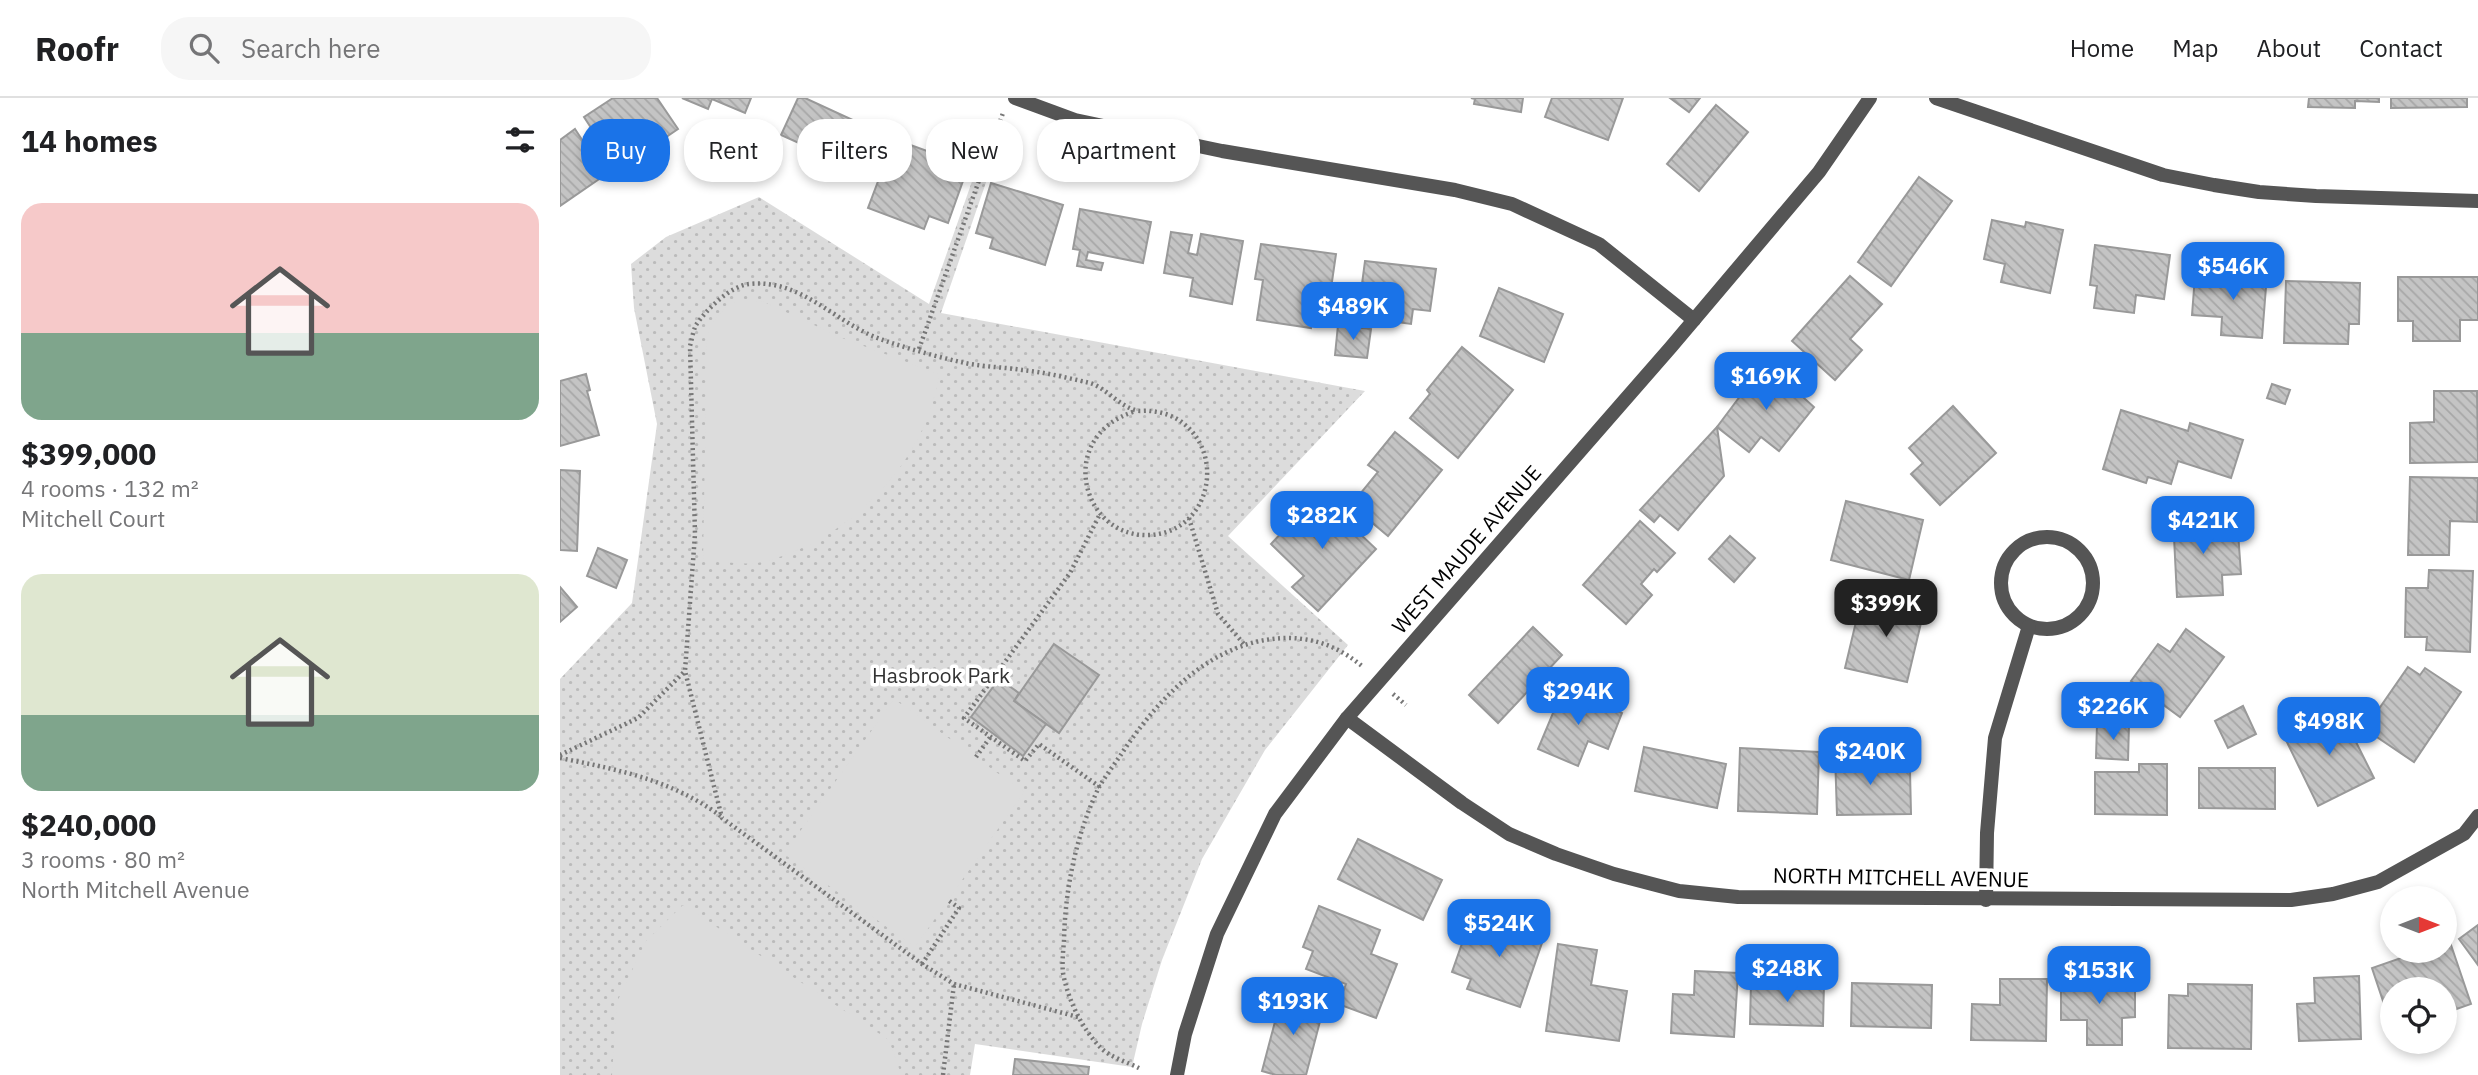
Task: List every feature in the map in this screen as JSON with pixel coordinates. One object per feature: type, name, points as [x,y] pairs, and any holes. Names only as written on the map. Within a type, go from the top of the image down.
[{"type":"street","name":"WEST MAUDE AVENUE","points":[[1177,1075],[1185,1034],[1217,934],[1275,814],[1347,718],[1694,320],[1819,172],[1870,98]]},
{"type":"street","points":[[1936,98],[2163,175],[2214,185],[2259,192],[2316,196],[2478,201]]},
{"type":"street","points":[[1010,103],[1075,120],[1222,150],[1455,190],[1512,204],[1599,244],[1694,320]]},
{"type":"street","points":[[2040,536],[2072,542],[2084,553],[2092,567],[2094,584],[2091,600],[2076,620],[2061,627],[2045,629],[2029,626],[2017,618],[2007,606],[2001,590],[2001,573],[2007,558],[2025,541],[2040,536]]},
{"type":"street","points":[[1986,900],[1987,832],[1995,738],[2029,626]]},
{"type":"street","name":"NORTH MITCHELL AVENUE","points":[[1347,718],[1462,803],[1509,834],[1614,874],[1679,891],[1738,897],[2291,900],[2333,894],[2378,882],[2464,834],[2478,816]]},
{"type":"path","points":[[919,349],[1010,103]]},
{"type":"path","points":[[722,818],[685,671],[695,534],[690,346],[695,326],[726,294],[747,284],[780,286],[815,301],[881,340],[963,363],[1024,370],[1093,384],[1136,411]]},
{"type":"path","points":[[1136,411],[1165,413],[1182,422],[1196,434],[1206,456],[1208,476],[1203,498],[1189,518],[1165,532],[1143,535],[1124,531],[1100,514],[1091,500],[1085,480],[1086,458],[1096,436],[1119,416],[1136,411]]},
{"type":"path","points":[[1100,514],[1070,573],[964,718],[1026,761],[1039,744],[1100,787]]},
{"type":"path","points":[[1189,518],[1218,614],[1244,644]]},
{"type":"path","points":[[1139,1068],[1102,1049],[1078,1017],[1063,971],[1064,922],[1069,879],[1079,841],[1100,787],[1134,734],[1159,704],[1197,669],[1244,644],[1275,638],[1313,640],[1347,653],[1379,681]]},
{"type":"path","points":[[560,757],[638,718],[685,671]]},
{"type":"path","points":[[976,757],[991,736]]},
{"type":"path","points":[[560,757],[632,773],[702,802],[922,964],[954,984],[1078,1017]]},
{"type":"path","points":[[922,964],[959,908],[948,900]]},
{"type":"path","points":[[943,1075],[954,984]]},
{"type":"green space","name":"Hasbrook Park","points":[[972,182],[986,182],[941,313],[1365,391],[1228,536],[1348,645],[1265,750],[1202,859],[1162,960],[1132,1067],[975,1044],[970,1075],[560,1075],[560,679],[632,603],[657,424],[634,308],[631,264],[666,237],[759,197],[929,304]]},
{"type":"green space","points":[[762,301],[842,338],[939,374],[931,407],[918,438],[900,467],[878,494],[853,517],[794,552],[762,562],[703,560],[707,342],[710,326],[729,303]]},
{"type":"green space","points":[[894,699],[1024,792],[915,947],[784,854]]},
{"type":"green space","points":[[683,905],[889,1040],[900,1071],[898,1075],[612,1075],[617,1002],[646,941]]},
{"type":"building","points":[[613,98],[657,98],[678,129],[670,134],[670,119],[584,117]]},
{"type":"building","points":[[682,98],[751,98],[745,113],[712,99],[708,109]]},
{"type":"building","points":[[798,98],[805,98],[851,119],[797,119],[797,142],[783,136]]},
{"type":"building","points":[[1471,98],[1523,98],[1521,112],[1474,104],[1475,99]]},
{"type":"building","points":[[1552,98],[1623,98],[1608,140],[1545,117]]},
{"type":"building","points":[[1670,98],[1700,98],[1689,112]]},
{"type":"building","points":[[2309,98],[2379,98],[2379,102],[2355,101],[2355,108],[2308,107]]},
{"type":"building","points":[[2391,98],[2467,98],[2467,107],[2391,108]]},
{"type":"building","points":[[1716,105],[1748,132],[1699,191],[1667,164]]},
{"type":"building","points":[[575,129],[581,138],[581,182],[595,182],[560,206],[560,140]]},
{"type":"building","points":[[912,146],[926,151],[926,182],[963,182],[948,223],[929,216],[924,229],[868,208],[878,182],[912,182]]},
{"type":"building","points":[[1919,177],[1952,201],[1891,286],[1858,262]]},
{"type":"building","points":[[991,183],[1063,205],[1045,265],[990,248],[993,238],[976,233]]},
{"type":"building","points":[[1080,209],[1151,222],[1143,263],[1088,252],[1086,260],[1103,263],[1101,270],[1077,266],[1080,250],[1073,249]]},
{"type":"building","points":[[1992,220],[2025,227],[2026,222],[2063,230],[2050,293],[2001,282],[2005,264],[1984,259]]},
{"type":"building","points":[[1171,232],[1192,235],[1188,253],[1197,255],[1201,234],[1243,241],[1232,304],[1190,296],[1193,278],[1164,273]]},
{"type":"building","points":[[1261,244],[1336,254],[1328,309],[1314,307],[1311,328],[1257,320],[1263,280],[1255,279]]},
{"type":"building","points":[[2095,245],[2170,255],[2164,299],[2136,295],[2134,313],[2094,308],[2097,286],[2090,285]]},
{"type":"building","points":[[1365,261],[1436,269],[1430,311],[1413,309],[1411,324],[1366,318],[1369,300],[1360,299]]},
{"type":"building","points":[[2227,272],[2267,274],[2262,338],[2221,335],[2222,317],[2192,315],[2195,276],[2226,278]]},
{"type":"building","points":[[1850,276],[1882,304],[1850,339],[1862,350],[1835,380],[1792,341]]},
{"type":"building","points":[[2398,277],[2478,277],[2478,320],[2460,320],[2460,341],[2413,341],[2413,321],[2398,321]]},
{"type":"building","points":[[2286,281],[2360,283],[2359,324],[2349,324],[2348,344],[2284,343]]},
{"type":"building","points":[[1499,288],[1563,314],[1544,362],[1480,336]]},
{"type":"building","points":[[1338,325],[1371,329],[1367,358],[1335,355]]},
{"type":"building","points":[[1462,347],[1513,390],[1458,458],[1410,418],[1430,394],[1427,390]]},
{"type":"building","points":[[1765,363],[1814,407],[1779,451],[1761,437],[1749,452],[1717,427]]},
{"type":"building","points":[[586,374],[590,390],[587,391],[599,435],[560,446],[560,381]]},
{"type":"building","points":[[2272,384],[2290,390],[2285,404],[2267,398]]},
{"type":"building","points":[[2434,391],[2477,391],[2478,462],[2410,463],[2410,423],[2434,422]]},
{"type":"building","points":[[1953,406],[1996,453],[1940,505],[1911,474],[1923,463],[1909,448]]},
{"type":"building","points":[[2121,410],[2188,431],[2190,423],[2243,440],[2231,478],[2178,461],[2171,484],[2148,477],[2146,483],[2103,469]]},
{"type":"building","points":[[1717,427],[1724,476],[1678,530],[1660,515],[1654,522],[1640,510]]},
{"type":"building","points":[[1395,432],[1442,470],[1388,536],[1351,505],[1378,472],[1368,465]]},
{"type":"building","points":[[560,470],[580,471],[577,551],[560,550]]},
{"type":"building","points":[[2410,477],[2478,478],[2477,522],[2450,521],[2449,555],[2408,555]]},
{"type":"building","points":[[1318,494],[1376,549],[1318,611],[1292,587],[1304,576],[1271,544]]},
{"type":"building","points":[[1846,501],[1923,520],[1909,580],[1831,560]]},
{"type":"building","points":[[2214,514],[2216,534],[2238,532],[2241,574],[2222,575],[2223,595],[2177,597],[2173,517]]},
{"type":"building","points":[[1640,521],[1675,553],[1657,572],[1654,569],[1641,584],[1652,595],[1626,624],[1583,585]]},
{"type":"building","points":[[1730,536],[1755,558],[1734,582],[1709,559]]},
{"type":"building","points":[[598,548],[627,560],[616,588],[587,576]]},
{"type":"building","points":[[2429,570],[2473,571],[2470,652],[2426,650],[2427,637],[2405,637],[2406,588],[2428,588]]},
{"type":"building","points":[[560,587],[577,607],[560,622]]},
{"type":"building","points":[[1885,596],[1925,606],[1907,682],[1845,668],[1860,605],[1881,610]]},
{"type":"building","points":[[1533,627],[1562,655],[1498,723],[1469,695]]},
{"type":"building","points":[[2186,629],[2224,657],[2180,717],[2131,681],[2158,644],[2170,652]]},
{"type":"building","points":[[1054,644],[1099,675],[1059,733],[1014,701]]},
{"type":"building","points":[[2408,667],[2420,675],[2425,668],[2461,692],[2414,762],[2365,729]]},
{"type":"building","points":[[999,679],[1019,693],[1014,701],[1046,724],[1023,756],[971,717]]},
{"type":"building","points":[[1563,689],[1622,713],[1608,749],[1588,741],[1578,766],[1538,749]]},
{"type":"building","points":[[2243,706],[2256,734],[2228,748],[2215,721]]},
{"type":"building","points":[[2339,708],[2374,778],[2318,806],[2284,736]]},
{"type":"building","points":[[2097,724],[2129,725],[2128,760],[2096,758]]},
{"type":"building","points":[[1644,747],[1726,764],[1717,808],[1635,791]]},
{"type":"building","points":[[1740,748],[1819,752],[1817,814],[1738,811]]},
{"type":"building","points":[[1874,753],[1875,772],[1910,771],[1911,814],[1837,815],[1835,754]]},
{"type":"building","points":[[2139,764],[2167,764],[2167,815],[2095,814],[2095,772],[2139,772]]},
{"type":"building","points":[[2199,768],[2275,768],[2275,809],[2199,808]]},
{"type":"building","points":[[1358,839],[1442,880],[1423,920],[1338,879]]},
{"type":"building","points":[[1319,906],[1380,930],[1371,954],[1397,964],[1376,1018],[1338,1004],[1346,984],[1306,969],[1313,951],[1303,947]]},
{"type":"building","points":[[1492,916],[1545,934],[1520,1007],[1467,989],[1471,979],[1452,972],[1471,918],[1489,924]]},
{"type":"building","points":[[2478,925],[2478,965],[2459,939]]},
{"type":"building","points":[[1558,944],[1597,950],[1591,985],[1627,991],[1619,1041],[1546,1031]]},
{"type":"building","points":[[2386,963],[2457,963],[2471,1004],[2457,1009],[2457,977],[2380,977],[2380,992],[2372,968]]},
{"type":"building","points":[[1695,971],[1738,973],[1734,1037],[1671,1033],[1673,994],[1694,995]]},
{"type":"building","points":[[2359,976],[2361,1039],[2299,1041],[2297,1004],[2315,1003],[2314,978]]},
{"type":"building","points":[[2135,977],[2135,1017],[2122,1018],[2122,1045],[2087,1045],[2087,1020],[2061,1020],[2061,978]]},
{"type":"building","points":[[2000,979],[2047,979],[2046,1041],[1971,1040],[1972,1004],[2000,1005]]},
{"type":"building","points":[[1751,982],[1824,983],[1823,1026],[1750,1024]]},
{"type":"building","points":[[1852,983],[1932,985],[1931,1028],[1851,1026]]},
{"type":"building","points":[[2188,984],[2252,985],[2251,1049],[2168,1048],[2169,995],[2188,996]]},
{"type":"building","points":[[1282,995],[1324,1006],[1306,1075],[1276,1075],[1262,1071]]},
{"type":"building","points":[[1015,1059],[1089,1067],[1088,1075],[1013,1075]]}]
